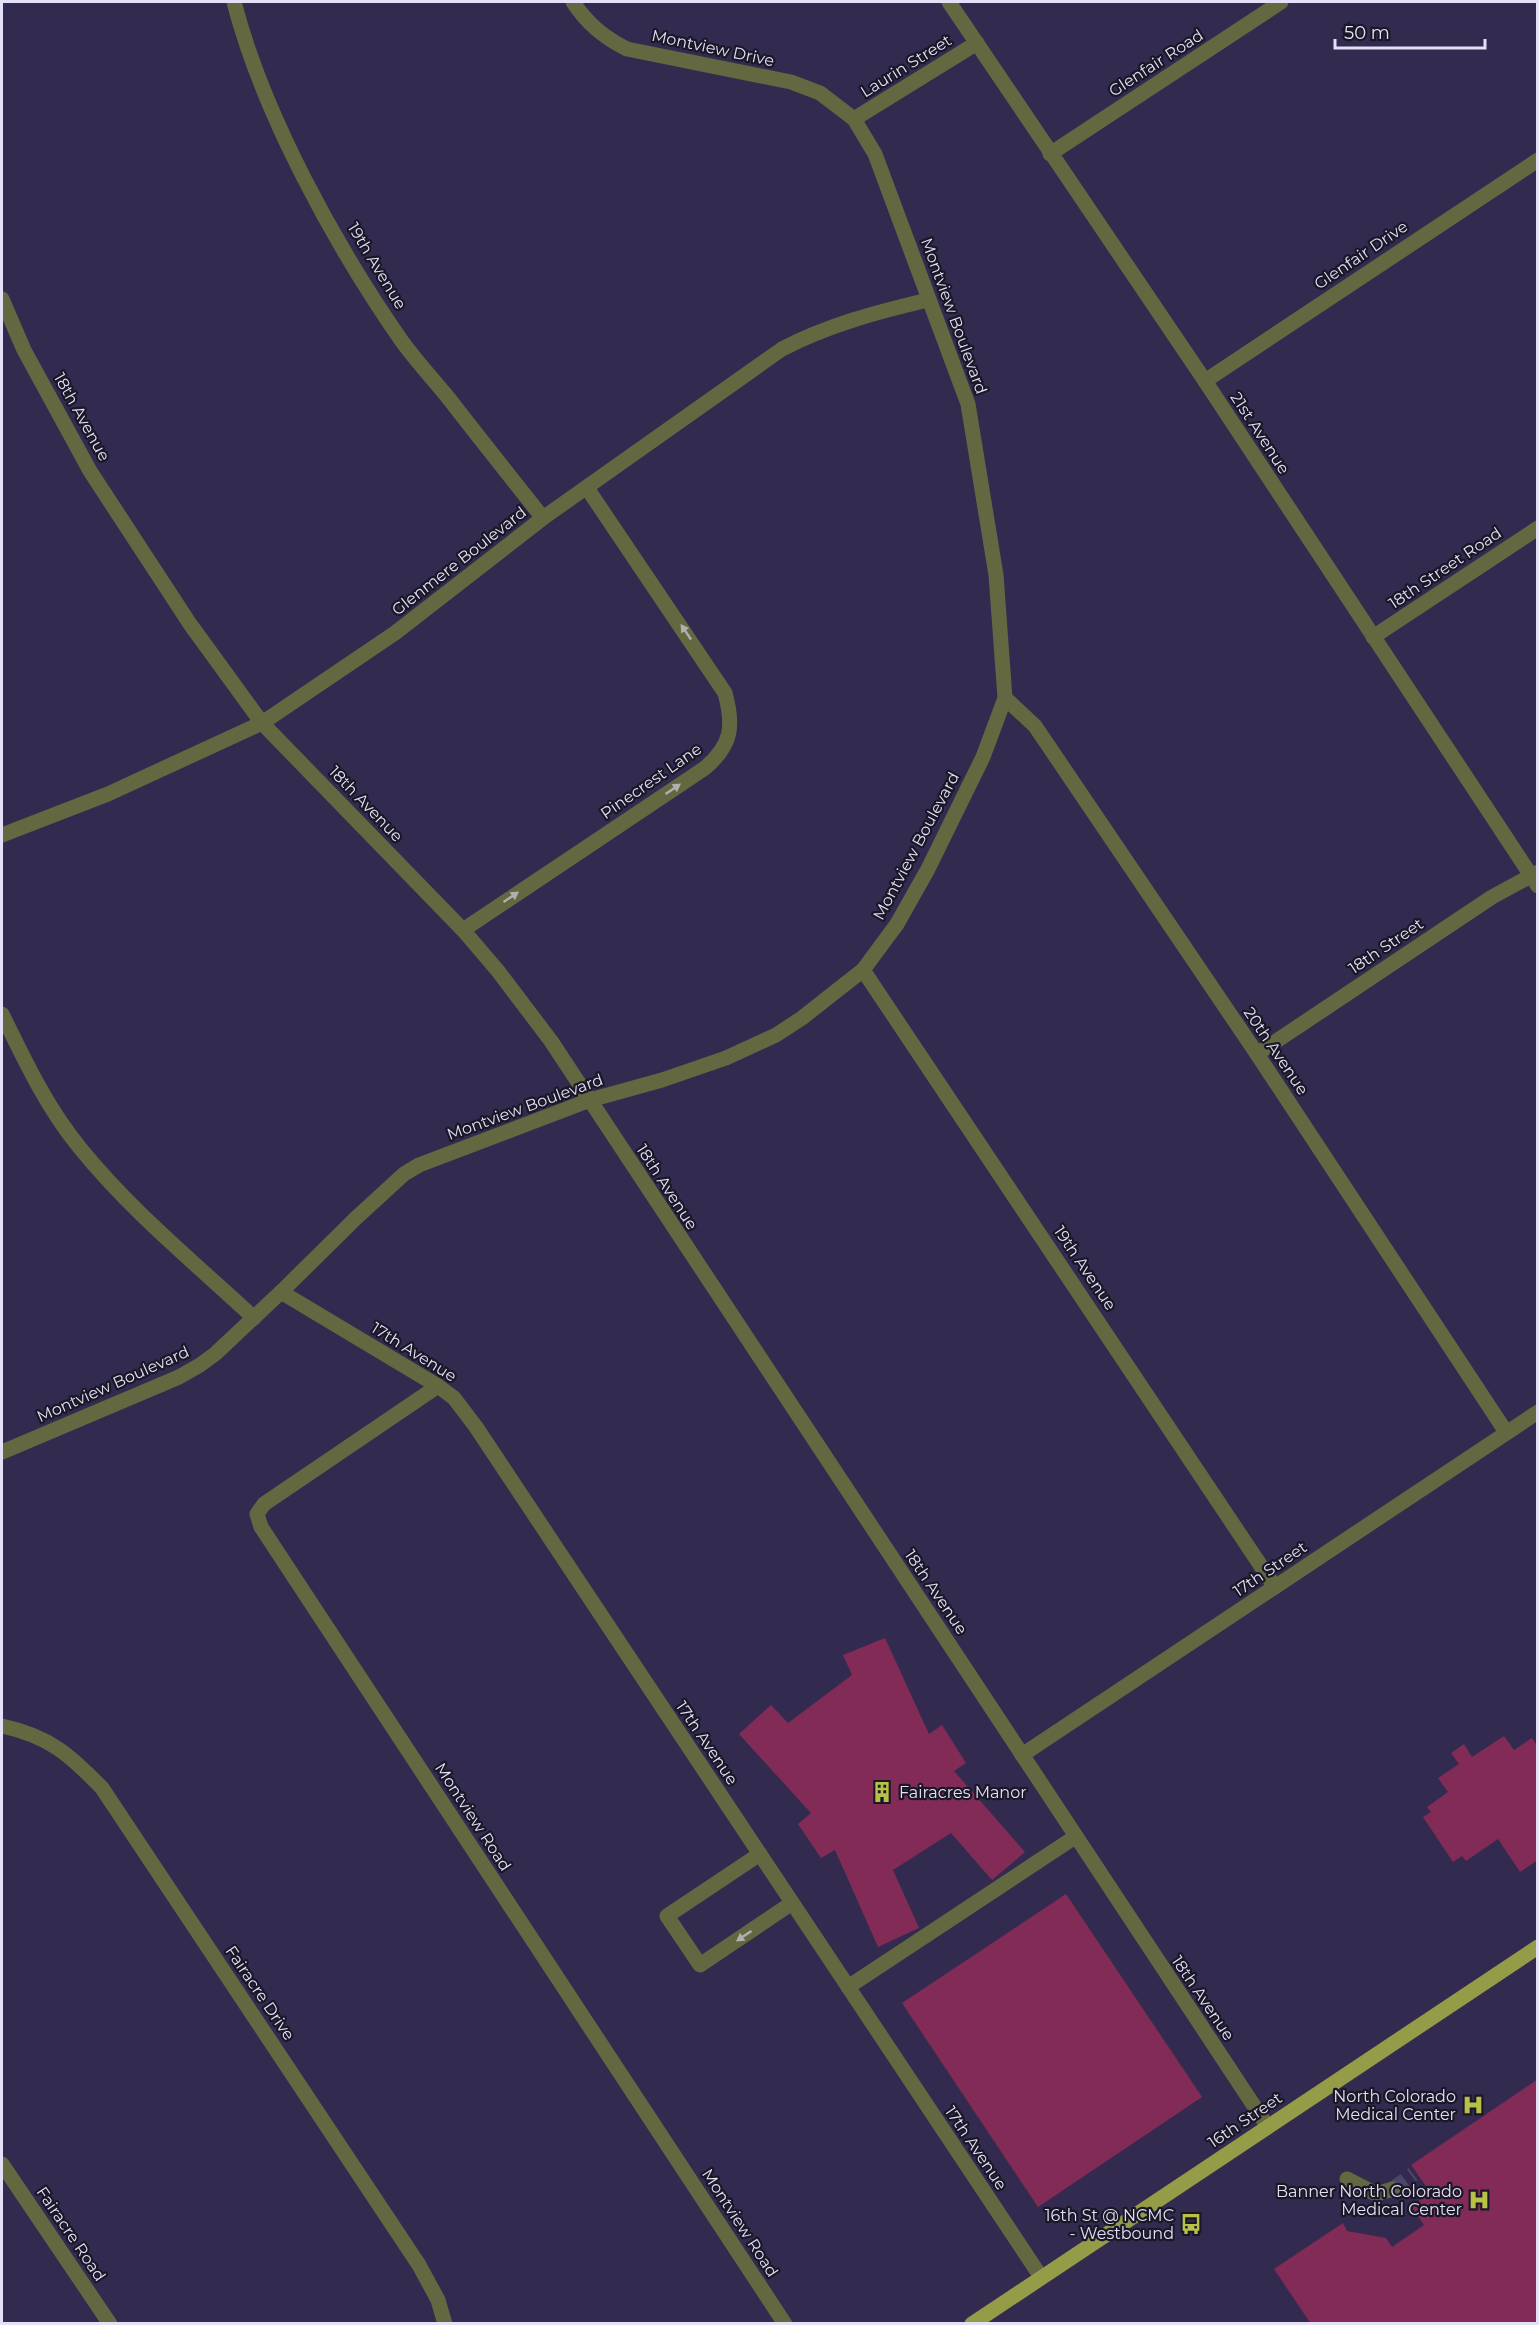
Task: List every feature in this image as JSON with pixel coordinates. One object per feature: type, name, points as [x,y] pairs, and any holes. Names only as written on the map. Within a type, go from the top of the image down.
[{"type":"main road","name":"16th Street","points":[[972,2324],[1538,1947]]},
{"type":"street","name":"19th Avenue","points":[[234,2],[261,80],[282,130],[317,201],[361,278],[402,340],[543,518]]},
{"type":"street","name":"Montview Drive","points":[[573,2],[584,18],[606,39],[627,49],[791,82],[820,93],[854,119]]},
{"type":"street","name":"21st Avenue","points":[[950,2],[1535,878]]},
{"type":"street","name":"Glenfair Road","points":[[1050,154],[1281,2]]},
{"type":"street","name":"Laurin Street","points":[[854,119],[977,43]]},
{"type":"street","name":"Montview Boulevard","points":[[2,1452],[179,1377],[200,1365],[254,1318],[355,1218],[404,1174],[431,1160],[590,1100],[662,1080],[726,1058],[776,1035],[826,1001],[863,970],[897,924],[928,869],[983,757],[1005,698],[996,575],[968,404],[875,154],[854,119]]},
{"type":"street","name":"Glenfair Drive","points":[[1205,381],[1538,160]]},
{"type":"street","name":"18th Avenue","points":[[2,299],[24,350],[90,471],[190,624],[262,723],[463,930],[498,971],[550,1041],[1268,2127]]},
{"type":"street","name":"Glenmere Boulevard","points":[[2,836],[108,794],[262,723],[395,633],[543,518],[782,349],[826,329],[866,315],[928,300]]},
{"type":"street","name":"Pinecrest Lane","points":[[463,930],[705,768],[722,750],[730,735],[730,711],[725,693],[587,488]]},
{"type":"street","name":"18th Street Road","points":[[1373,637],[1538,528]]},
{"type":"street","name":"20th Avenue","points":[[1005,698],[1035,726],[1257,1054],[1506,1432]]},
{"type":"street","name":"18th Street","points":[[1257,1054],[1492,897],[1535,878]]},
{"type":"street","name":"19th Avenue","points":[[863,970],[1275,1587]]},
{"type":"street","points":[[2,1014],[42,1094],[80,1148],[132,1204],[254,1318]]},
{"type":"street","name":"17th Avenue","points":[[281,1292],[438,1386],[454,1398],[476,1427],[1041,2277]]},
{"type":"street","name":"Montview Road","points":[[438,1386],[264,1504],[257,1514],[261,1527],[785,2324]]},
{"type":"street","name":"17th Street","points":[[1022,1755],[1538,1412]]},
{"type":"street","name":"Fairacre Drive","points":[[2,1726],[55,1745],[70,1756],[102,1788],[419,2265],[438,2300],[445,2324]]},
{"type":"street","points":[[848,1988],[1075,1837]]},
{"type":"street","points":[[760,1854],[666,1916],[700,1965],[792,1903]]},
{"type":"street","name":"Fairacre Road","points":[[3,2169],[110,2324]]},
{"type":"street","points":[[1347,2179],[1376,2194],[1393,2189]]},
{"type":"building","name":"Fairacres Manor","points":[[885,1638],[929,1734],[942,1725],[966,1763],[954,1771],[1025,1852],[992,1880],[951,1833],[893,1870],[919,1928],[878,1947],[835,1850],[821,1858],[798,1824],[811,1813],[739,1734],[771,1705],[788,1723],[852,1675],[843,1655]]},
{"type":"building","points":[[1504,1736],[1514,1750],[1532,1738],[1538,1747],[1538,1860],[1520,1872],[1498,1839],[1466,1861],[1462,1856],[1453,1862],[1423,1817],[1431,1812],[1427,1807],[1448,1792],[1438,1778],[1459,1764],[1451,1753],[1464,1744],[1472,1757]]},
{"type":"building","points":[[1066,1894],[1202,2097],[1038,2207],[902,2003]]},
{"type":"building","name":"Banner North Colorado Medical Center","points":[[1538,2079],[1538,2324],[1311,2324],[1274,2269],[1343,2223],[1347,2231],[1386,2238],[1392,2247],[1424,2225],[1411,2206],[1431,2193],[1411,2165]]},
{"type":"tunnel","points":[[1393,2189],[1413,2174]]},
{"type":"place","name":"Fairacres Manor","points":[[882,1792]]},
{"type":"place","name":"North Colorado Medical Center","points":[[1473,2105]]},
{"type":"place","name":"Banner North Colorado Medical Center","points":[[1479,2200]]},
{"type":"place","name":"16th St @ NCMC - Westbound","points":[[1191,2224]]}]
